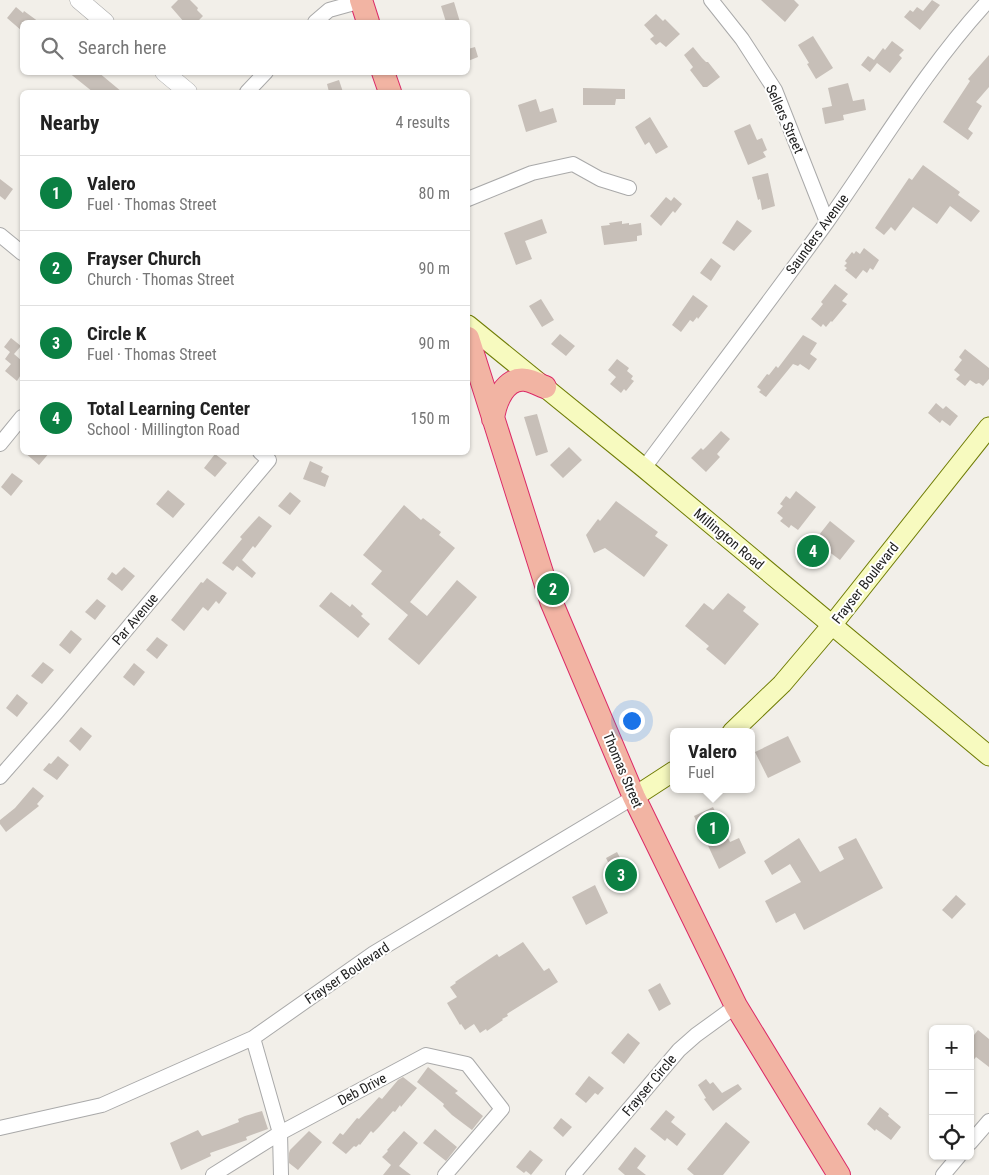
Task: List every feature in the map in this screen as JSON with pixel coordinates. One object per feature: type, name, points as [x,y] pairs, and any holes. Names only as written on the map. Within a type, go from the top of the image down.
[{"type":"highway","points":[[384,75],[389,90]]},
{"type":"highway","name":"Thomas Street","points":[[470,344],[551,601],[634,797],[736,1006],[839,1175]]},
{"type":"highway","points":[[493,419],[498,398],[504,389],[512,383],[526,380],[545,387]]},
{"type":"main road","name":"Millington Road","points":[[470,326],[989,756]]},
{"type":"main road","name":"Frayser Boulevard","points":[[736,728],[782,684],[832,625],[989,427]]},
{"type":"main road","name":"Frayser Boulevard","points":[[634,797],[670,774]]},
{"type":"street","points":[[78,0],[103,20]]},
{"type":"street","name":"Sellers Street","points":[[710,0],[742,39],[775,90],[827,222]]},
{"type":"street","name":"Saunders Avenue","points":[[644,468],[827,222],[928,73],[989,0]]},
{"type":"street","points":[[318,20],[330,10],[364,6]]},
{"type":"street","points":[[168,75],[186,90]]},
{"type":"street","points":[[249,90],[263,75]]},
{"type":"street","points":[[470,198],[532,173],[573,164],[600,179],[629,188]]},
{"type":"street","points":[[0,235],[20,251]]},
{"type":"street","points":[[0,444],[20,419]]},
{"type":"street","name":"Par Avenue","points":[[0,777],[57,712],[264,456]]},
{"type":"street","name":"Frayser Boulevard","points":[[0,1128],[102,1104],[253,1038],[374,953],[634,797]]},
{"type":"street","name":"Frayser Circle","points":[[574,1175],[679,1050],[736,1006]]},
{"type":"street","points":[[253,1038],[280,1133],[280,1175]]},
{"type":"street","name":"Deb Drive","points":[[213,1175],[280,1133],[426,1055],[467,1064],[502,1110],[445,1175]]},
{"type":"street","points":[[974,1138],[989,1121]]},
{"type":"street","points":[[943,1175],[956,1160]]},
{"type":"building","points":[[178,0],[190,0],[203,16],[199,20],[182,20],[171,7]]},
{"type":"building","points":[[761,0],[794,0],[799,5],[785,22]]},
{"type":"building","points":[[932,0],[940,5],[920,30],[904,17],[910,10],[913,12],[917,7],[923,11]]},
{"type":"building","points":[[454,2],[459,20],[445,20],[441,6]]},
{"type":"building","points":[[16,7],[36,20],[20,20],[20,29],[7,18]]},
{"type":"building","points":[[656,14],[663,21],[665,19],[680,34],[666,47],[660,42],[656,45],[650,39],[654,36],[644,25]]},
{"type":"building","points":[[813,36],[833,68],[816,79],[798,45]]},
{"type":"building","points":[[892,41],[904,50],[899,55],[902,58],[890,73],[877,63],[870,72],[861,65],[868,56],[874,60],[883,48],[885,50]]},
{"type":"building","points":[[475,47],[478,57],[470,60],[470,48]]},
{"type":"building","points":[[693,47],[720,77],[707,87],[703,87],[690,70],[693,67],[684,55]]},
{"type":"building","points":[[989,55],[989,87],[976,102],[982,106],[968,129],[973,133],[968,140],[943,122],[970,81],[968,79]]},
{"type":"building","points":[[72,75],[102,75],[120,90],[90,90]]},
{"type":"building","points":[[339,80],[342,90],[328,90],[327,84]]},
{"type":"building","points":[[848,83],[853,101],[864,99],[866,110],[843,115],[844,120],[825,124],[822,108],[832,106],[828,88]]},
{"type":"building","points":[[583,88],[625,89],[625,99],[616,99],[615,105],[583,105]]},
{"type":"building","points":[[536,99],[540,112],[553,108],[557,122],[526,132],[518,105]]},
{"type":"building","points":[[650,117],[668,147],[656,154],[649,142],[645,145],[635,127]]},
{"type":"building","points":[[750,124],[757,140],[762,138],[767,150],[763,152],[766,157],[748,165],[734,131]]},
{"type":"building","points":[[923,165],[960,192],[958,195],[980,211],[971,222],[950,206],[937,224],[913,207],[895,231],[891,227],[884,235],[875,228],[909,178],[912,180]]},
{"type":"building","points":[[768,173],[775,206],[762,210],[752,177]]},
{"type":"building","points":[[0,179],[13,189],[5,200],[0,196]]},
{"type":"building","points":[[666,197],[671,201],[674,197],[682,204],[675,213],[673,211],[661,226],[650,216]]},
{"type":"building","points":[[542,219],[547,233],[525,241],[532,259],[516,265],[504,233]]},
{"type":"building","points":[[737,220],[752,231],[734,251],[722,243]]},
{"type":"building","points":[[622,221],[622,224],[629,223],[629,225],[641,223],[642,235],[637,236],[637,241],[604,245],[601,226]]},
{"type":"building","points":[[864,248],[879,260],[873,270],[870,268],[867,273],[863,270],[856,279],[845,270],[847,268],[844,266],[847,263],[845,261],[852,252],[854,254],[856,251],[860,254]]},
{"type":"building","points":[[711,258],[721,266],[711,281],[700,273]]},
{"type":"building","points":[[835,284],[848,294],[842,301],[847,304],[832,322],[826,327],[823,324],[821,327],[811,319]]},
{"type":"building","points":[[693,295],[708,306],[698,319],[697,317],[693,322],[690,320],[681,332],[672,325]]},
{"type":"building","points":[[541,299],[554,320],[542,327],[529,306]]},
{"type":"building","points":[[560,334],[575,346],[566,356],[551,344]]},
{"type":"building","points":[[803,335],[817,343],[810,354],[817,359],[809,370],[800,364],[798,366],[793,364],[766,397],[759,392],[761,390],[757,387],[767,374],[769,375],[776,366],[778,368]]},
{"type":"building","points":[[11,338],[20,345],[14,354],[20,359],[20,376],[17,381],[5,371],[11,364],[5,359],[10,352],[4,347]]},
{"type":"building","points":[[965,349],[989,368],[989,379],[983,386],[970,380],[965,386],[956,379],[960,375],[954,370],[962,360],[959,357]]},
{"type":"building","points":[[617,359],[629,368],[627,371],[633,376],[631,379],[634,381],[626,391],[624,389],[621,393],[610,384],[616,377],[608,370]]},
{"type":"building","points":[[936,403],[943,409],[946,406],[958,416],[950,426],[942,420],[940,423],[928,413]]},
{"type":"building","points":[[537,414],[548,452],[536,456],[524,417]]},
{"type":"building","points":[[721,431],[730,439],[717,454],[720,457],[706,472],[691,458],[701,448],[703,450]]},
{"type":"building","points":[[569,447],[582,460],[563,478],[550,465]]},
{"type":"building","points":[[27,455],[47,455],[39,465]]},
{"type":"building","points":[[214,455],[227,463],[215,477],[204,468]]},
{"type":"building","points":[[310,461],[323,467],[321,472],[329,476],[325,487],[303,479]]},
{"type":"building","points":[[12,473],[23,481],[11,496],[1,487]]},
{"type":"building","points":[[168,490],[185,504],[173,518],[156,504]]},
{"type":"building","points":[[796,491],[816,507],[798,530],[791,525],[789,528],[780,521],[783,518],[777,513],[783,506],[780,504],[786,496],[790,499]]},
{"type":"building","points":[[290,492],[301,501],[290,515],[278,506]]},
{"type":"building","points":[[616,501],[658,532],[655,536],[668,545],[644,577],[605,548],[594,553],[586,535],[598,519],[600,521]]},
{"type":"building","points":[[404,505],[421,520],[423,518],[441,532],[439,535],[455,548],[410,602],[427,616],[457,580],[477,597],[419,665],[388,639],[408,615],[371,584],[382,571],[363,555]]},
{"type":"building","points":[[259,516],[272,526],[255,548],[253,546],[242,560],[256,573],[252,578],[237,566],[233,571],[222,563],[242,539],[240,537]]},
{"type":"building","points":[[830,521],[855,541],[840,560],[820,545],[824,539],[819,535]]},
{"type":"building","points":[[124,567],[135,576],[122,591],[107,579],[112,572],[116,575]]},
{"type":"building","points":[[207,578],[227,593],[219,604],[216,601],[208,611],[203,607],[184,631],[171,620],[201,582],[203,583]]},
{"type":"building","points":[[331,592],[350,607],[352,604],[370,624],[358,638],[319,606]]},
{"type":"building","points":[[728,593],[746,607],[743,611],[759,624],[725,665],[706,649],[709,646],[685,626],[704,603],[713,610]]},
{"type":"building","points":[[97,599],[106,606],[95,620],[85,612]]},
{"type":"building","points":[[71,630],[82,639],[70,654],[59,645]]},
{"type":"building","points":[[157,637],[168,645],[157,659],[146,650]]},
{"type":"building","points":[[43,662],[54,670],[42,684],[31,676]]},
{"type":"building","points":[[134,663],[145,672],[134,686],[123,677]]},
{"type":"building","points":[[17,694],[28,703],[17,717],[6,708]]},
{"type":"building","points":[[81,727],[92,736],[80,751],[69,741]]},
{"type":"building","points":[[788,736],[801,762],[768,778],[755,752]]},
{"type":"building","points":[[58,756],[69,765],[57,780],[43,770]]},
{"type":"building","points":[[33,787],[44,796],[37,804],[39,806],[6,832],[0,824],[0,820],[15,808]]},
{"type":"building","points":[[713,807],[730,842],[739,838],[746,853],[719,869],[694,816]]},
{"type":"building","points":[[799,838],[820,872],[844,859],[838,847],[856,838],[883,888],[804,930],[795,913],[776,923],[765,901],[801,882],[790,864],[772,875],[764,861]]},
{"type":"building","points":[[617,852],[635,886],[623,892],[606,858]]},
{"type":"building","points":[[595,885],[608,913],[586,925],[572,897]]},
{"type":"building","points":[[956,895],[966,904],[952,919],[942,910]]},
{"type":"building","points":[[523,942],[544,971],[549,968],[558,982],[507,1014],[508,1016],[487,1031],[486,1029],[480,1033],[474,1024],[465,1030],[447,1003],[457,997],[450,987],[497,954],[499,957]]},
{"type":"building","points":[[660,983],[671,1004],[659,1011],[648,990]]},
{"type":"building","points":[[978,1030],[989,1039],[989,1067],[976,1057],[974,1059],[974,1035]]},
{"type":"building","points":[[628,1033],[640,1043],[624,1064],[611,1053]]},
{"type":"building","points":[[428,1067],[458,1091],[455,1093],[483,1116],[472,1130],[452,1115],[443,1106],[444,1104],[417,1082]]},
{"type":"building","points":[[589,1076],[604,1088],[598,1095],[595,1093],[586,1103],[575,1094]]},
{"type":"building","points":[[403,1077],[417,1088],[401,1107],[400,1105],[395,1112],[393,1111],[373,1133],[371,1131],[360,1145],[354,1146],[346,1154],[332,1143],[340,1133],[343,1135],[357,1118],[359,1119],[379,1097],[382,1099],[398,1080]]},
{"type":"building","points":[[706,1079],[710,1084],[713,1082],[722,1093],[738,1084],[742,1089],[713,1111],[704,1099],[706,1098],[698,1085]]},
{"type":"building","points":[[880,1107],[901,1127],[891,1140],[867,1124]]},
{"type":"building","points":[[666,1110],[675,1117],[671,1122],[686,1134],[677,1146],[667,1138],[665,1141],[650,1129]]},
{"type":"building","points":[[262,1111],[268,1129],[246,1137],[247,1140],[210,1153],[211,1156],[181,1170],[170,1143],[198,1130],[202,1136],[239,1122],[238,1119],[245,1116]]},
{"type":"building","points":[[561,1118],[572,1127],[563,1137],[553,1128]]},
{"type":"building","points":[[726,1122],[750,1142],[723,1175],[694,1175],[687,1169]]},
{"type":"building","points":[[435,1129],[457,1147],[446,1161],[423,1143]]},
{"type":"building","points":[[309,1131],[322,1142],[298,1170],[289,1163],[289,1153]]},
{"type":"building","points":[[404,1131],[418,1143],[399,1166],[411,1175],[383,1175],[391,1165],[382,1157]]},
{"type":"building","points":[[635,1147],[646,1156],[637,1168],[646,1175],[625,1175],[618,1169]]},
{"type":"building","points":[[530,1150],[543,1160],[531,1175],[526,1171],[524,1173],[516,1167]]},
{"type":"place","name":"Total Learning Center","points":[[813,551]]},
{"type":"place","name":"Frayser Church","points":[[553,589]]},
{"type":"place","name":"Valero","points":[[713,828]]},
{"type":"place","name":"Circle K","points":[[621,875]]}]
